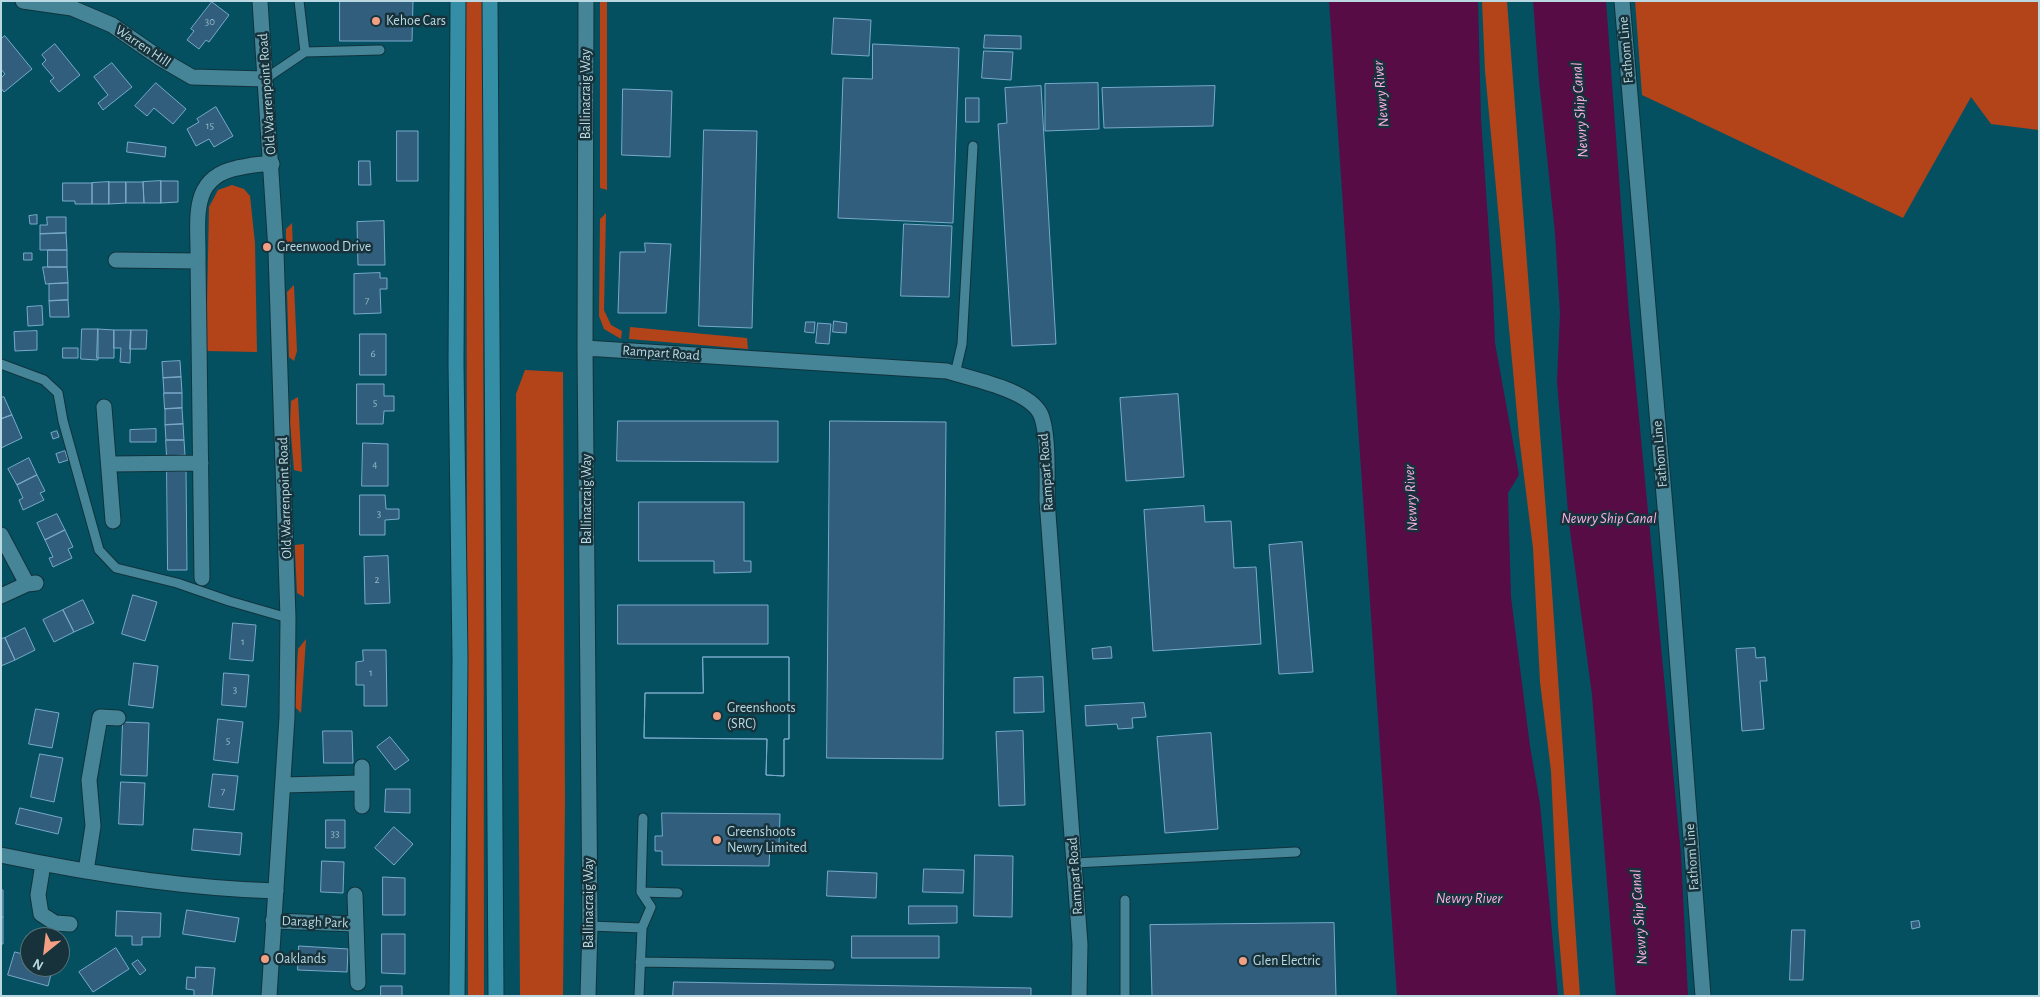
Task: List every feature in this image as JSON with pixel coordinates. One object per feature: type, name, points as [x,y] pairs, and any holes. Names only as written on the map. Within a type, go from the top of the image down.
[{"type":"highway","points":[[457,996],[460,669],[456,363],[458,1]]},
{"type":"highway","points":[[490,1],[496,996]]},
{"type":"street","name":"Warren Hill","points":[[23,1],[72,8],[112,25],[161,59],[192,77],[265,79]]},
{"type":"street","name":"Old Warrenpoint Road","points":[[260,1],[272,164],[285,473],[288,618],[287,717],[269,996]]},
{"type":"street","name":"Ballinacraig Way","points":[[586,1],[585,348],[590,926],[588,996]]},
{"type":"street","name":"Fathom Line","points":[[1622,1],[1670,568],[1703,996]]},
{"type":"street","points":[[202,578],[198,261],[198,219],[201,193],[210,180],[224,171],[261,163],[272,164]]},
{"type":"street","points":[[116,260],[198,261]]},
{"type":"street","name":"Rampart Road","points":[[585,348],[946,371],[1000,386],[1026,399],[1040,412],[1043,425],[1080,944],[1079,996]]},
{"type":"street","points":[[104,407],[113,521]]},
{"type":"street","points":[[110,464],[201,463]]},
{"type":"street","points":[[1,535],[32,584],[1,596]]},
{"type":"street","points":[[86,871],[92,826],[89,780],[91,757],[100,717],[118,718]]},
{"type":"street","points":[[362,767],[362,806]]},
{"type":"street","points":[[283,785],[362,783]]},
{"type":"street","points":[[1,855],[86,871],[212,888],[276,891]]},
{"type":"street","points":[[43,864],[38,895],[42,914],[55,923],[70,924]]},
{"type":"street","name":"Daragh Park","points":[[355,895],[358,983]]},
{"type":"street","name":"Daragh Park","points":[[274,920],[356,924]]},
{"type":"lane","points":[[299,1],[305,52]]},
{"type":"lane","points":[[265,79],[305,52],[380,50]]},
{"type":"lane","points":[[954,374],[962,344],[973,146]]},
{"type":"lane","points":[[1,364],[44,380],[58,393],[99,550],[116,568],[176,583],[288,618]]},
{"type":"lane","points":[[639,996],[642,928],[651,907],[641,892],[643,818]]},
{"type":"lane","points":[[1074,864],[1296,852]]},
{"type":"lane","points":[[641,892],[678,893]]},
{"type":"lane","points":[[1125,900],[1125,996]]},
{"type":"lane","points":[[590,926],[642,928]]},
{"type":"lane","points":[[640,962],[830,965]]},
{"type":"shaded area","points":[[466,1],[483,1],[484,996],[468,996]]},
{"type":"shaded area","points":[[600,1],[607,1],[607,190],[600,188]]},
{"type":"shaded area","points":[[1482,1],[1507,1],[1551,577],[1580,996],[1564,996],[1558,925],[1551,771],[1540,682],[1533,548],[1519,436],[1485,71]]},
{"type":"shaded area","points":[[1635,1],[2039,1],[2039,130],[1991,124],[1971,97],[1903,218],[1642,95]]},
{"type":"shaded area","points":[[232,185],[244,189],[250,196],[255,243],[257,352],[206,351],[209,207],[218,190]]},
{"type":"shaded area","points":[[606,213],[604,310],[611,325],[622,331],[621,339],[604,329],[599,316],[600,219]]},
{"type":"shaded area","points":[[292,223],[293,252],[286,249],[286,229]]},
{"type":"shaded area","points":[[294,285],[297,351],[294,361],[289,357],[287,292]]},
{"type":"shaded area","points":[[630,327],[747,338],[748,349],[629,339]]},
{"type":"shaded area","points":[[525,370],[563,372],[565,802],[563,996],[520,996],[516,394]]},
{"type":"shaded area","points":[[298,397],[302,472],[294,470],[290,423],[291,401]]},
{"type":"shaded area","points":[[304,544],[304,597],[297,593],[295,545]]},
{"type":"shaded area","points":[[306,639],[301,713],[295,707],[298,649]]},
{"type":"water","name":"Newry River","points":[[1329,1],[1478,1],[1481,118],[1495,343],[1519,475],[1508,493],[1511,597],[1530,746],[1540,804],[1558,996],[1397,996]]},
{"type":"water","name":"Newry Ship Canal","points":[[1533,1],[1606,1],[1629,314],[1681,854],[1688,996],[1616,996],[1592,695],[1569,523],[1557,382],[1560,313],[1555,233],[1539,81]]},
{"type":"building","name":"Kehoe Cars","points":[[340,1],[413,1],[412,41],[340,41]]},
{"type":"building","points":[[212,2],[229,15],[209,42],[206,40],[199,49],[187,40],[194,31],[191,29]]},
{"type":"building","points":[[834,18],[871,20],[869,56],[832,54]]},
{"type":"building","points":[[985,35],[1021,36],[1021,49],[984,48]]},
{"type":"building","points":[[5,36],[32,69],[4,92],[1,88],[1,78],[5,74],[1,69],[1,39]]},
{"type":"building","points":[[55,44],[80,75],[59,92],[50,81],[54,78],[42,64],[46,60],[42,55]]},
{"type":"building","points":[[873,44],[959,48],[953,223],[838,218],[843,78],[872,79]]},
{"type":"building","points":[[984,51],[1013,52],[1011,80],[982,78]]},
{"type":"building","points":[[112,63],[132,87],[103,110],[98,103],[108,95],[94,77]]},
{"type":"building","points":[[156,83],[186,109],[173,124],[154,108],[147,116],[135,106]]},
{"type":"building","points":[[1098,83],[1099,129],[1045,131],[1045,84]]},
{"type":"building","points":[[1041,86],[1056,344],[1012,346],[998,124],[1007,123],[1005,88]]},
{"type":"building","points":[[1215,86],[1213,126],[1104,128],[1102,88]]},
{"type":"building","points":[[623,89],[672,91],[670,157],[622,155]]},
{"type":"building","points":[[966,98],[979,98],[979,122],[966,122]]},
{"type":"building","points":[[216,107],[233,136],[214,147],[209,139],[196,146],[187,129],[199,122],[197,119]]},
{"type":"building","points":[[704,130],[757,131],[752,328],[699,326]]},
{"type":"building","points":[[397,131],[418,131],[418,181],[397,181]]},
{"type":"building","points":[[128,142],[166,147],[165,157],[127,152]]},
{"type":"building","points":[[359,161],[370,161],[371,185],[359,185]]},
{"type":"building","points":[[161,181],[178,181],[178,202],[161,203]]},
{"type":"building","points":[[161,181],[161,203],[144,203],[143,182]]},
{"type":"building","points":[[109,182],[109,204],[92,204],[92,183]]},
{"type":"building","points":[[109,182],[126,182],[126,203],[109,204]]},
{"type":"building","points":[[126,182],[143,182],[144,203],[126,203]]},
{"type":"building","points":[[63,183],[92,183],[92,204],[75,204],[75,201],[63,201]]},
{"type":"building","points":[[37,215],[37,224],[30,224],[29,216]]},
{"type":"building","points":[[47,217],[66,217],[66,233],[40,234],[40,225],[47,225]]},
{"type":"building","points":[[384,221],[385,265],[358,265],[357,222]]},
{"type":"building","points":[[904,224],[952,226],[949,297],[901,296]]},
{"type":"building","points":[[66,233],[67,250],[40,250],[40,234]]},
{"type":"building","points":[[645,243],[671,244],[666,313],[618,313],[620,252],[645,252]]},
{"type":"building","points":[[48,250],[67,250],[67,267],[48,267]]},
{"type":"building","points":[[24,253],[32,253],[32,260],[24,260]]},
{"type":"building","points":[[43,267],[67,267],[68,283],[46,284]]},
{"type":"building","points":[[380,273],[380,278],[387,278],[387,289],[380,289],[381,313],[354,314],[354,274]]},
{"type":"building","points":[[68,283],[68,300],[49,301],[49,284]]},
{"type":"building","points":[[68,300],[69,317],[50,317],[49,301]]},
{"type":"building","points":[[42,306],[43,325],[28,326],[27,307]]},
{"type":"building","points":[[834,321],[847,323],[846,333],[833,332]]},
{"type":"building","points":[[806,322],[815,322],[814,333],[805,332]]},
{"type":"building","points":[[818,323],[831,324],[829,344],[816,343]]},
{"type":"building","points":[[82,329],[98,329],[98,360],[81,359]]},
{"type":"building","points":[[98,329],[114,330],[114,358],[97,358]]},
{"type":"building","points":[[114,330],[131,330],[130,363],[120,362],[121,348],[114,348]]},
{"type":"building","points":[[131,330],[147,330],[146,349],[130,349]]},
{"type":"building","points":[[37,331],[37,350],[15,351],[14,332]]},
{"type":"building","points":[[360,334],[386,334],[386,375],[360,375]]},
{"type":"building","points":[[63,348],[78,348],[78,358],[63,358]]},
{"type":"building","points":[[180,361],[181,377],[163,378],[162,362]]},
{"type":"building","points":[[181,377],[182,393],[164,393],[163,378]]},
{"type":"building","points":[[357,384],[384,384],[384,396],[394,396],[394,411],[384,411],[383,424],[357,424]]},
{"type":"building","points":[[164,393],[182,393],[182,408],[165,409]]},
{"type":"building","points":[[1178,394],[1184,477],[1126,481],[1120,398]]},
{"type":"building","points":[[4,397],[12,415],[1,419],[1,398]]},
{"type":"building","points":[[182,408],[183,424],[165,425],[165,409]]},
{"type":"building","points":[[12,415],[22,438],[1,448],[1,419]]},
{"type":"building","points":[[618,421],[778,421],[778,462],[617,461]]},
{"type":"building","points":[[830,421],[946,422],[943,759],[827,758]]},
{"type":"building","points":[[183,424],[184,440],[166,440],[165,425]]},
{"type":"building","points":[[156,429],[156,442],[130,442],[130,430]]},
{"type":"building","points":[[57,431],[59,437],[53,439],[51,433]]},
{"type":"building","points":[[166,440],[184,440],[185,455],[167,456]]},
{"type":"building","points":[[363,443],[388,444],[388,486],[362,486]]},
{"type":"building","points":[[65,451],[68,460],[59,463],[56,454]]},
{"type":"building","points":[[29,458],[37,475],[17,485],[8,469]]},
{"type":"building","points":[[167,471],[186,471],[187,570],[168,570]]},
{"type":"building","points":[[37,475],[45,491],[40,493],[44,500],[23,510],[19,500],[23,498],[17,485]]},
{"type":"building","points":[[360,495],[385,495],[386,509],[399,509],[399,519],[385,520],[385,535],[360,535]]},
{"type":"building","points":[[639,502],[744,502],[744,561],[751,561],[751,572],[714,573],[714,561],[639,561]]},
{"type":"building","points":[[1204,506],[1205,522],[1231,521],[1234,568],[1256,567],[1261,644],[1153,651],[1144,510]]},
{"type":"building","points":[[57,514],[65,530],[45,540],[37,523]]},
{"type":"building","points":[[65,530],[73,547],[68,549],[72,558],[53,567],[49,558],[53,557],[45,540]]},
{"type":"building","points":[[1302,542],[1313,672],[1279,674],[1269,545]]},
{"type":"building","points":[[388,556],[390,603],[365,604],[364,557]]},
{"type":"building","points":[[133,595],[157,602],[145,641],[122,634]]},
{"type":"building","points":[[83,600],[94,623],[74,632],[63,610]]},
{"type":"building","points":[[618,605],[768,605],[768,644],[618,644]]},
{"type":"building","points":[[63,610],[74,632],[54,642],[43,620]]},
{"type":"building","points":[[233,623],[256,625],[253,661],[230,659]]},
{"type":"building","points":[[25,628],[35,650],[15,660],[5,638]]},
{"type":"building","points":[[5,638],[15,660],[1,666],[1,639]]},
{"type":"building","points":[[1111,647],[1112,658],[1093,659],[1092,649]]},
{"type":"building","points":[[1755,648],[1756,658],[1765,657],[1767,681],[1760,681],[1764,729],[1742,731],[1736,649]]},
{"type":"building","points":[[363,650],[386,650],[387,706],[364,706],[364,685],[356,685],[356,662],[363,661]]},
{"type":"building","name":"Greenshoots (SRC)","points":[[703,657],[789,657],[789,739],[784,739],[784,776],[766,775],[767,739],[644,738],[645,693],[703,693]]},
{"type":"building","name":"Greenshoots (SRC)","points":[[703,657],[789,657],[789,739],[784,739],[784,776],[766,775],[767,739],[644,738],[645,693],[703,693]]},
{"type":"building","points":[[134,663],[158,666],[153,708],[129,705]]},
{"type":"building","points":[[224,673],[249,675],[246,707],[222,705]]},
{"type":"building","points":[[1043,677],[1044,712],[1014,713],[1014,678]]},
{"type":"building","points":[[1144,703],[1146,717],[1132,718],[1133,728],[1118,729],[1117,724],[1086,726],[1085,706]]},
{"type":"building","points":[[36,709],[59,713],[52,748],[29,744]]},
{"type":"building","points":[[218,719],[243,722],[238,763],[214,760]]},
{"type":"building","points":[[123,722],[149,723],[147,776],[121,775]]},
{"type":"building","points":[[323,731],[352,731],[353,763],[324,763]]},
{"type":"building","points":[[1023,731],[1025,805],[999,806],[996,732]]},
{"type":"building","points":[[1211,733],[1218,829],[1165,833],[1157,737]]},
{"type":"building","points":[[390,737],[409,760],[395,770],[377,747]]},
{"type":"building","points":[[40,754],[63,758],[54,802],[31,797]]},
{"type":"building","points":[[213,774],[238,776],[234,810],[209,807]]},
{"type":"building","points":[[121,782],[145,783],[143,825],[119,824]]},
{"type":"building","points":[[386,789],[410,789],[410,813],[385,812]]},
{"type":"building","points":[[20,808],[62,818],[58,834],[16,824]]},
{"type":"building","name":"Greenshoots Newry Limited","points":[[662,813],[780,814],[779,845],[770,845],[769,866],[662,865],[662,851],[655,851],[655,836],[662,836]]},
{"type":"building","points":[[326,820],[345,820],[345,848],[326,848]]},
{"type":"building","points":[[394,827],[413,844],[394,865],[375,848]]},
{"type":"building","points":[[194,829],[242,833],[240,855],[192,850]]},
{"type":"building","points":[[975,855],[1013,856],[1012,917],[974,916]]},
{"type":"building","points":[[322,861],[344,862],[343,893],[321,892]]},
{"type":"building","points":[[924,869],[964,870],[963,893],[923,892]]},
{"type":"building","points":[[828,871],[877,873],[876,898],[827,896]]},
{"type":"building","points":[[383,877],[405,878],[405,915],[383,915]]},
{"type":"building","points":[[1,890],[3,890],[3,917],[1,917]]},
{"type":"building","points":[[909,906],[957,906],[957,923],[909,924]]},
{"type":"building","points":[[187,910],[239,918],[235,942],[183,934]]},
{"type":"building","points":[[117,911],[161,913],[160,937],[142,937],[142,945],[132,945],[132,936],[116,936]]},
{"type":"building","points":[[1,917],[3,917],[3,944],[1,944]]},
{"type":"building","points":[[1919,921],[1920,927],[1912,929],[1911,922]]},
{"type":"building","name":"Glen Electric","points":[[1334,923],[1336,996],[1152,996],[1150,925]]},
{"type":"building","points":[[1792,930],[1805,930],[1803,980],[1790,980]]},
{"type":"building","points":[[382,934],[405,934],[405,974],[382,973]]},
{"type":"building","points":[[852,936],[939,936],[939,958],[852,958]]},
{"type":"building","points":[[299,946],[348,949],[347,972],[298,970]]},
{"type":"building","points":[[116,948],[129,969],[93,992],[79,972]]},
{"type":"building","points":[[15,952],[20,953],[20,977],[50,977],[48,986],[8,975]]},
{"type":"building","points":[[138,960],[146,970],[140,975],[132,964]]},
{"type":"building","points":[[196,967],[215,968],[212,996],[194,996],[194,990],[186,989],[187,977],[195,978]]},
{"type":"building","points":[[674,982],[1031,988],[1031,996],[673,996]]},
{"type":"building","points":[[381,986],[402,986],[402,996],[381,996]]},
{"type":"place","name":"Kehoe Cars","points":[[376,21]]},
{"type":"place","name":"Greenwood Drive","points":[[267,247]]},
{"type":"place","name":"Greenshoots (SRC)","points":[[717,716]]},
{"type":"place","name":"Greenshoots Newry Limited","points":[[717,840]]},
{"type":"place","name":"Oaklands","points":[[265,959]]},
{"type":"place","name":"Glen Electric","points":[[1243,961]]}]
